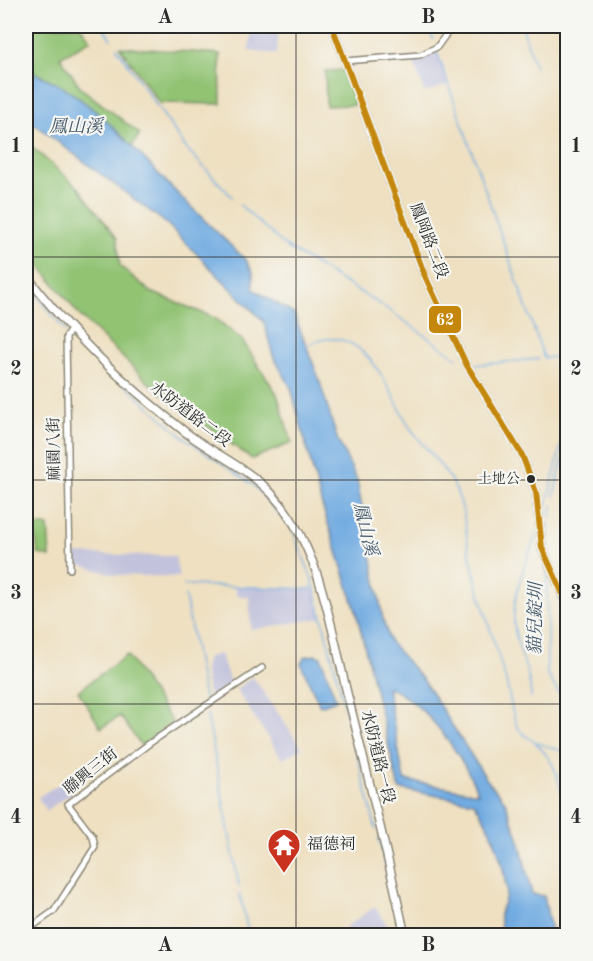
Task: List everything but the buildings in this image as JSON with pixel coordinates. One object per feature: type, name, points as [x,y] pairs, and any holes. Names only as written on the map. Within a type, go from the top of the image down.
[{"type":"street","name":"鳳岡路二段","points":[[332,26],[425,276],[466,364],[522,455],[536,492],[542,548],[567,606]]},
{"type":"street","points":[[345,61],[420,56],[437,47],[452,26]]},
{"type":"street","name":"水防道路二段","points":[[26,275],[68,334],[185,432],[251,475],[272,494],[305,544],[320,586]]},
{"type":"street","name":"麻園八街","points":[[68,334],[70,568]]},
{"type":"street","name":"水防道路一段","points":[[320,586],[383,835],[405,936]]},
{"type":"street","name":"聯興三街","points":[[26,931],[54,911],[95,847],[93,837],[68,804],[150,743],[262,668]]},
{"type":"shaded area","points":[[252,26],[279,26],[277,54],[249,51]]},
{"type":"shaded area","points":[[436,52],[449,84],[425,93],[413,60]]},
{"type":"shaded area","points":[[74,554],[175,556],[179,577],[115,575],[73,563]]},
{"type":"shaded area","points":[[236,587],[315,590],[322,618],[251,630],[249,597],[236,595]]},
{"type":"shaded area","points":[[220,654],[231,685],[209,698],[204,669],[208,657]]},
{"type":"shaded area","points":[[253,677],[302,748],[282,759],[236,689]]},
{"type":"shaded area","points":[[67,779],[75,791],[46,810],[38,797]]},
{"type":"shaded area","points":[[375,907],[394,935],[351,935],[345,927]]},
{"type":"green space","points":[[26,26],[80,26],[91,40],[60,57],[81,88],[140,134],[132,146],[70,92],[26,70]]},
{"type":"green space","points":[[120,47],[220,54],[221,104],[159,103]]},
{"type":"green space","points":[[344,70],[355,105],[326,106],[325,71]]},
{"type":"green space","points":[[26,142],[79,188],[117,238],[120,266],[151,292],[215,318],[242,340],[277,394],[292,443],[252,459],[153,387],[81,317],[26,249]]},
{"type":"green space","points":[[34,526],[48,526],[50,557],[38,554]]},
{"type":"green space","points":[[127,655],[173,723],[141,746],[120,716],[101,728],[78,691]]},
{"type":"water","name":"鳳山溪","points":[[26,70],[49,79],[70,92],[109,124],[246,260],[253,272],[253,289],[294,314],[318,376],[337,438],[357,480],[383,619],[390,642],[424,681],[487,780],[505,801],[519,840],[532,894],[544,896],[552,935],[504,935],[500,919],[506,893],[502,864],[485,821],[474,802],[399,789],[356,611],[321,502],[291,388],[273,356],[264,322],[167,224],[26,118]],"holes":[[[387,687],[401,694],[429,717],[441,731],[463,763],[478,793],[404,780]]]},
{"type":"water","points":[[315,655],[321,657],[336,700],[320,706],[301,664],[304,657]]},
{"type":"waterway","points":[[102,26],[111,39]]},
{"type":"waterway","points":[[428,26],[433,39]]},
{"type":"waterway","points":[[522,26],[535,67]]},
{"type":"waterway","points":[[117,48],[186,148],[232,197]]},
{"type":"waterway","points":[[436,49],[544,358],[568,356]]},
{"type":"waterway","points":[[240,205],[285,246],[386,308],[457,358]]},
{"type":"waterway","points":[[26,281],[66,332]]},
{"type":"waterway","points":[[70,336],[182,436],[253,485],[291,527],[312,579],[376,829]]},
{"type":"waterway","points":[[304,347],[326,339],[342,340],[355,346],[378,369],[409,426],[450,480],[461,503],[477,583],[517,726],[532,740],[568,753]]},
{"type":"waterway","points":[[473,365],[539,359]]},
{"type":"waterway","points":[[544,516],[568,418]]},
{"type":"waterway","name":"貓兒錠圳","points":[[554,496],[568,437]]},
{"type":"waterway","name":"貓兒錠圳","points":[[550,517],[552,506]]},
{"type":"waterway","name":"貓兒錠圳","points":[[547,552],[549,524]]},
{"type":"waterway","points":[[531,697],[529,678],[515,633],[514,613],[521,577],[537,532]]},
{"type":"waterway","name":"貓兒錠圳","points":[[547,565],[547,674],[568,708]]},
{"type":"waterway","points":[[184,585],[310,589],[314,587]]},
{"type":"waterway","points":[[185,596],[205,702]]},
{"type":"waterway","points":[[207,714],[239,886]]},
{"type":"waterway","points":[[535,742],[550,761],[559,780],[568,825]]},
{"type":"waterway","points":[[379,838],[393,897]]},
{"type":"waterway","points":[[240,895],[249,936]]},
{"type":"waterway","points":[[399,925],[401,936]]},
{"type":"transit line","name":"62","points":[[332,26],[425,276],[466,364],[522,455],[536,492],[542,548],[568,605]]},
{"type":"place","name":"土地公","points":[[531,479]]},
{"type":"place","name":"福德祠","points":[[284,874]]}]
